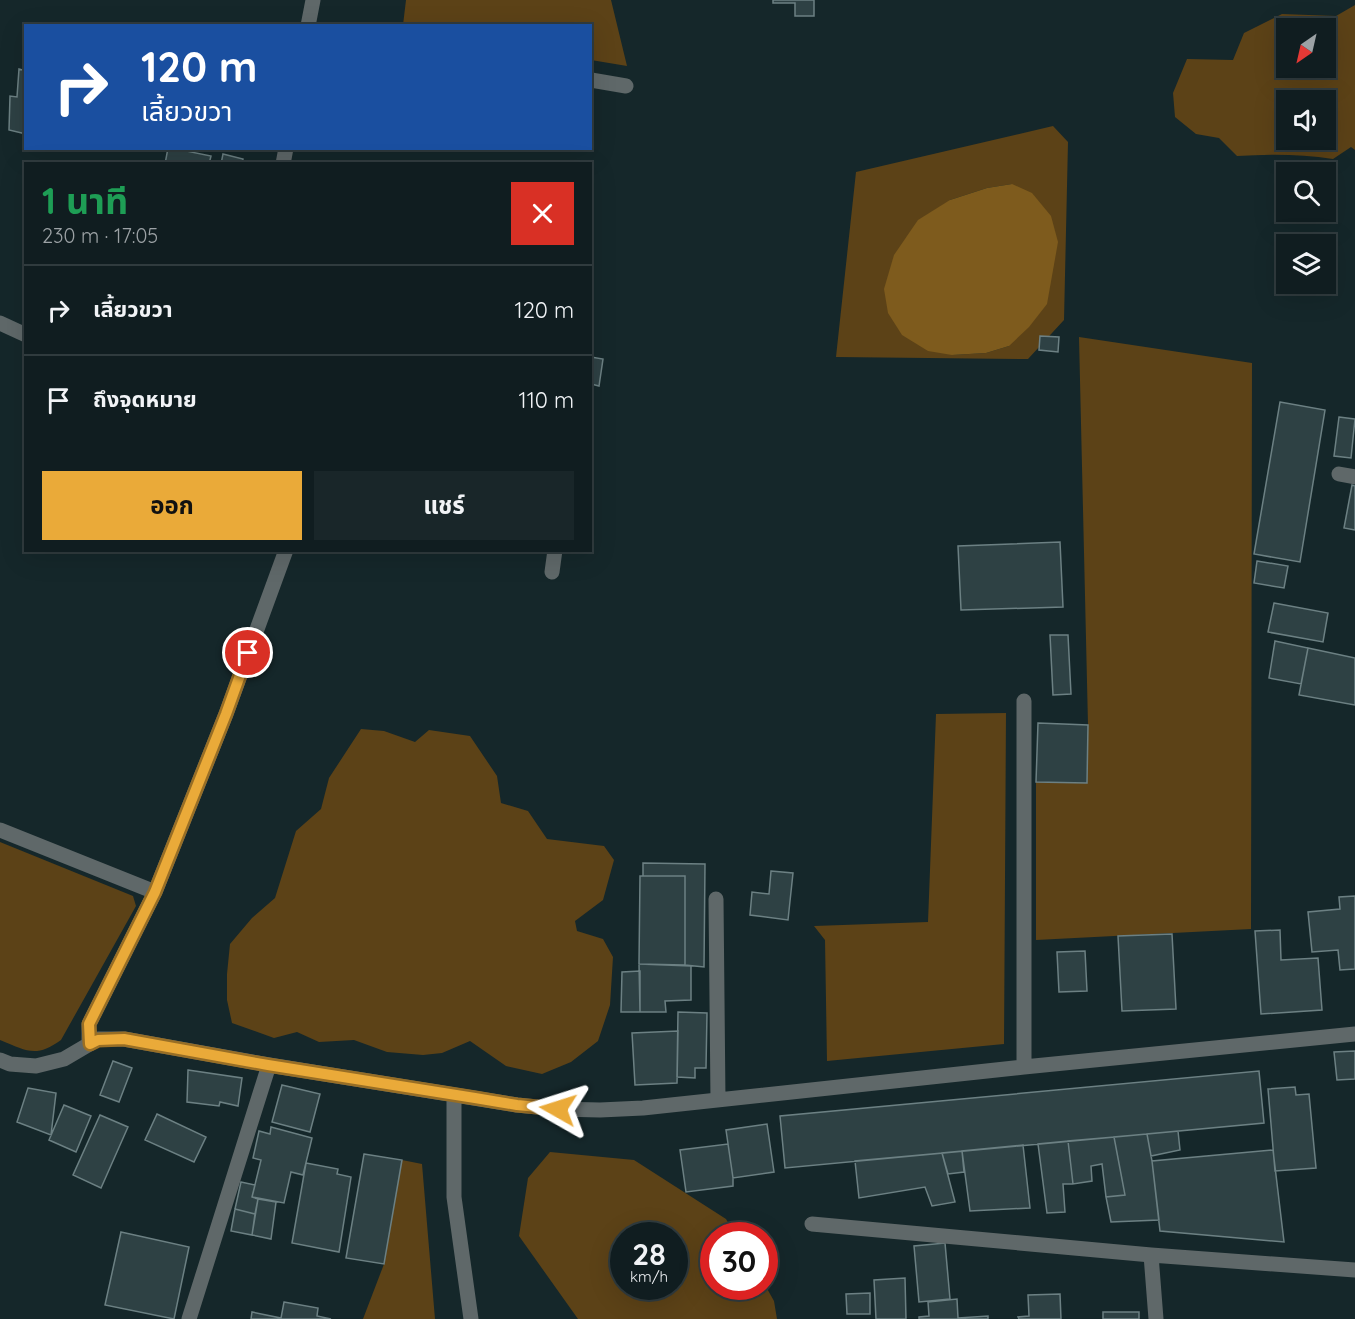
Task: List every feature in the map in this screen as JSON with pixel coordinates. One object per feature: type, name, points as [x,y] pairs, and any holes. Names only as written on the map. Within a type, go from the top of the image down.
[{"type":"street","points":[[308,24],[313,0]]},
{"type":"street","points":[[592,80],[626,86]]},
{"type":"street","points":[[0,323],[24,334]]},
{"type":"street","points":[[1339,474],[1355,477]]},
{"type":"street","points":[[90,1044],[89,1024],[155,892],[226,714],[285,552]]},
{"type":"street","points":[[552,572],[555,552]]},
{"type":"street","points":[[1024,701],[1024,1066]]},
{"type":"street","points":[[0,830],[155,892]]},
{"type":"street","points":[[717,899],[718,1100]]},
{"type":"street","points":[[0,1060],[10,1064],[36,1066],[64,1059],[98,1040],[124,1039],[517,1105],[590,1110],[643,1108],[1024,1066],[1355,1034]]},
{"type":"street","points":[[189,1319],[268,1065]]},
{"type":"street","points":[[454,1095],[454,1197],[471,1319]]},
{"type":"street","points":[[812,1224],[1151,1255],[1355,1270]]},
{"type":"street","points":[[1151,1255],[1156,1319]]},
{"type":"shaded area","points":[[406,0],[611,0],[627,66],[592,60],[592,24],[403,24]]},
{"type":"shaded area","points":[[1355,5],[1355,150],[1351,147],[1333,159],[1285,155],[1237,156],[1219,138],[1196,134],[1175,117],[1173,93],[1187,59],[1233,60],[1244,33],[1282,14],[1336,16]]},
{"type":"shaded area","points":[[1053,126],[1068,142],[1064,320],[1028,359],[836,357],[856,172]],"holes":[[[1012,184],[1009,346],[986,353],[952,355],[950,200],[987,188]]]},
{"type":"shaded area","points":[[1012,184],[1032,193],[1051,216],[1058,242],[1047,304],[1029,327],[1009,346],[986,353],[952,355],[928,351],[902,335],[888,313],[884,289],[894,255],[918,220],[950,200],[987,188]]},
{"type":"shaded area","points":[[1079,337],[1252,363],[1251,929],[1036,940],[1036,782],[1087,782],[1088,725]]},
{"type":"shaded area","points":[[1006,713],[1004,1044],[827,1061],[825,940],[814,926],[928,922],[936,714]]},
{"type":"shaded area","points":[[361,729],[384,731],[415,742],[429,730],[470,736],[497,776],[501,803],[528,811],[547,839],[604,846],[614,860],[603,900],[575,921],[577,931],[603,939],[613,957],[610,1005],[598,1041],[571,1062],[542,1074],[506,1066],[470,1041],[442,1053],[423,1055],[387,1052],[354,1040],[319,1042],[297,1032],[274,1038],[232,1023],[227,1000],[230,944],[252,918],[275,898],[296,831],[321,809],[329,778]]},
{"type":"shaded area","points":[[0,842],[133,896],[136,906],[61,1040],[38,1051],[25,1050],[0,1040]]},
{"type":"shaded area","points":[[550,1152],[634,1160],[728,1222],[700,1222],[700,1300],[773,1300],[777,1319],[578,1319],[519,1236],[528,1178]]},
{"type":"shaded area","points":[[402,1160],[422,1164],[435,1319],[363,1319],[384,1264]]},
{"type":"building","points":[[773,0],[814,0],[814,16],[795,16],[795,3],[773,3]]},
{"type":"building","points":[[19,69],[24,70],[24,134],[9,130],[10,96],[17,97]]},
{"type":"building","points":[[168,150],[186,150],[211,156],[210,162],[165,162]]},
{"type":"building","points":[[223,154],[243,159],[242,162],[221,162]]},
{"type":"building","points":[[1040,336],[1059,337],[1058,352],[1039,350]]},
{"type":"building","points":[[592,357],[603,359],[599,386],[592,384]]},
{"type":"building","points":[[1280,402],[1325,410],[1300,562],[1254,554]]},
{"type":"building","points":[[1339,417],[1355,419],[1351,458],[1334,456]]},
{"type":"building","points":[[1352,485],[1355,486],[1355,530],[1344,528]]},
{"type":"building","points":[[1060,542],[1063,607],[961,610],[958,546]]},
{"type":"building","points":[[1257,561],[1288,566],[1284,588],[1254,583]]},
{"type":"building","points":[[1274,603],[1328,613],[1323,642],[1268,632]]},
{"type":"building","points":[[1050,635],[1068,635],[1071,694],[1053,695]]},
{"type":"building","points":[[1275,641],[1308,648],[1301,684],[1269,678]]},
{"type":"building","points":[[1308,648],[1355,658],[1355,705],[1299,695]]},
{"type":"building","points":[[1038,723],[1088,725],[1087,783],[1036,782]]},
{"type":"building","points":[[643,863],[705,864],[704,967],[685,965],[685,876],[643,876]]},
{"type":"building","points":[[771,871],[793,873],[788,920],[750,915],[752,892],[769,894]]},
{"type":"building","points":[[640,876],[685,876],[685,965],[639,964]]},
{"type":"building","points":[[1355,896],[1355,969],[1340,970],[1338,950],[1312,952],[1308,912],[1340,909],[1339,897]]},
{"type":"building","points":[[1280,930],[1281,960],[1318,958],[1322,1010],[1261,1014],[1255,931]]},
{"type":"building","points":[[1172,934],[1176,1009],[1122,1011],[1118,936]]},
{"type":"building","points":[[1085,951],[1087,991],[1059,992],[1057,952]]},
{"type":"building","points":[[639,964],[691,966],[691,1000],[665,1001],[666,1012],[640,1012]]},
{"type":"building","points":[[640,971],[640,1012],[621,1012],[622,972]]},
{"type":"building","points":[[678,1012],[707,1013],[706,1068],[695,1068],[695,1078],[677,1077]]},
{"type":"building","points":[[678,1031],[677,1083],[635,1085],[632,1033]]},
{"type":"building","points":[[1355,1051],[1355,1079],[1337,1080],[1334,1052]]},
{"type":"building","points":[[113,1061],[132,1068],[119,1102],[100,1095]]},
{"type":"building","points":[[188,1070],[242,1078],[238,1106],[220,1102],[219,1106],[187,1102]]},
{"type":"building","points":[[1259,1071],[1264,1123],[785,1168],[780,1116]]},
{"type":"building","points":[[282,1085],[320,1094],[310,1132],[272,1122]]},
{"type":"building","points":[[1295,1087],[1296,1095],[1309,1094],[1316,1168],[1275,1171],[1268,1089]]},
{"type":"building","points":[[28,1088],[56,1093],[51,1135],[17,1122]]},
{"type":"building","points":[[64,1105],[91,1116],[76,1152],[49,1140]]},
{"type":"building","points":[[157,1114],[206,1137],[194,1162],[145,1140]]},
{"type":"building","points":[[100,1115],[128,1127],[101,1188],[73,1175]]},
{"type":"building","points":[[767,1124],[774,1172],[733,1178],[726,1130]]},
{"type":"building","points":[[271,1127],[312,1138],[303,1175],[291,1172],[284,1203],[252,1197],[261,1160],[253,1158],[259,1131],[270,1134]]},
{"type":"building","points":[[1178,1131],[1180,1150],[1151,1156],[1147,1134]]},
{"type":"building","points":[[1147,1134],[1159,1220],[1111,1222],[1106,1197],[1125,1195],[1114,1137]]},
{"type":"building","points":[[1114,1137],[1125,1195],[1106,1197],[1102,1164],[1091,1166],[1092,1181],[1073,1184],[1068,1141]]},
{"type":"building","points":[[1068,1141],[1073,1184],[1063,1184],[1065,1212],[1047,1213],[1038,1144]]},
{"type":"building","points":[[728,1144],[733,1186],[686,1192],[680,1150]]},
{"type":"building","points":[[1023,1145],[1030,1208],[970,1211],[962,1151]]},
{"type":"building","points":[[1273,1150],[1284,1242],[1160,1231],[1152,1161]]},
{"type":"building","points":[[962,1151],[964,1172],[948,1174],[942,1153]]},
{"type":"building","points":[[942,1153],[955,1202],[932,1206],[925,1187],[859,1198],[855,1161]]},
{"type":"building","points":[[364,1154],[402,1160],[384,1264],[346,1258]]},
{"type":"building","points":[[306,1163],[338,1169],[337,1174],[351,1177],[339,1252],[292,1243]]},
{"type":"building","points":[[241,1182],[255,1185],[252,1197],[258,1199],[255,1214],[235,1209]]},
{"type":"building","points":[[258,1199],[276,1202],[271,1239],[252,1235]]},
{"type":"building","points":[[235,1209],[255,1214],[252,1235],[231,1231]]},
{"type":"building","points":[[121,1232],[189,1247],[174,1319],[105,1305]]},
{"type":"building","points":[[945,1243],[950,1299],[919,1302],[914,1246]]},
{"type":"building","points":[[905,1278],[906,1319],[876,1319],[874,1280]]},
{"type":"building","points":[[870,1293],[870,1314],[847,1314],[846,1294]]},
{"type":"building","points":[[1060,1294],[1061,1319],[1019,1319],[1018,1317],[1029,1316],[1028,1295]]},
{"type":"building","points":[[957,1299],[958,1318],[988,1316],[988,1319],[919,1319],[919,1317],[929,1316],[928,1302]]},
{"type":"building","points":[[284,1302],[318,1308],[317,1316],[331,1319],[251,1319],[252,1312],[281,1318]]},
{"type":"building","points":[[1103,1312],[1139,1312],[1139,1319],[1103,1319]]},
{"type":"route","points":[[248,653],[155,892],[89,1024],[90,1044],[98,1040],[124,1039],[268,1065],[517,1105],[558,1109]]}]
